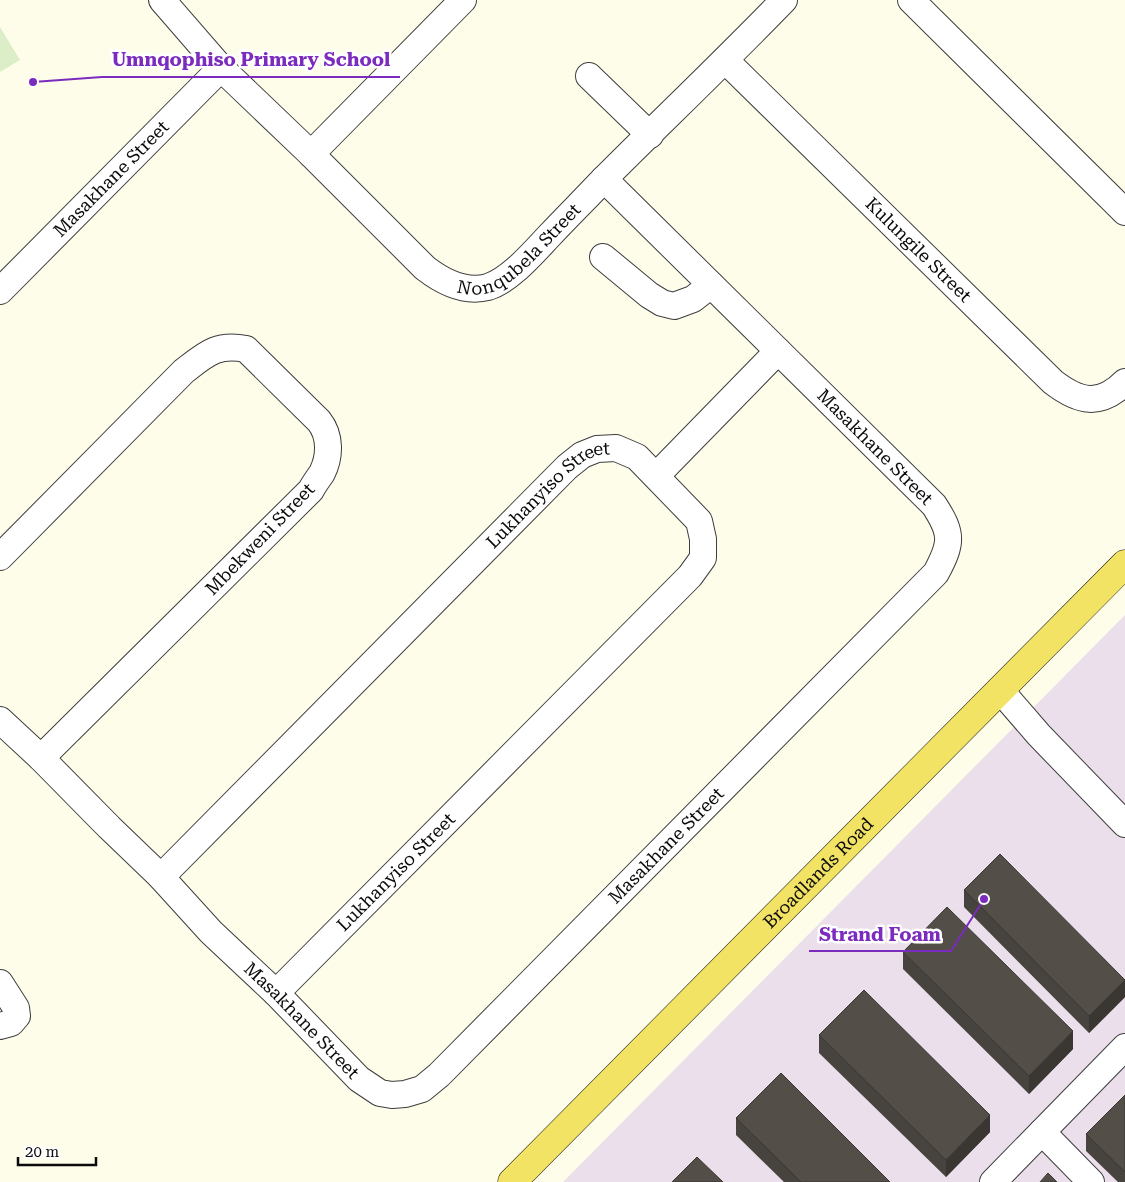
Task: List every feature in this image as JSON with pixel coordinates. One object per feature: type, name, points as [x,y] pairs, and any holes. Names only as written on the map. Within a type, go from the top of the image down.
[{"type":"main road","name":"Broadlands Road","points":[[512,1182],[1125,564]]},
{"type":"street","name":"Nonqubela Street","points":[[162,0],[221,68],[311,154],[425,268],[438,278],[454,285],[469,288],[488,286],[502,280],[521,265],[604,179],[726,60],[784,0]]},
{"type":"street","points":[[311,154],[463,0]]},
{"type":"street","points":[[911,0],[1125,212]]},
{"type":"street","name":"Kulungile Street","points":[[726,60],[1064,391],[1089,400],[1103,398],[1117,390],[1125,382]]},
{"type":"street","name":"Masakhane Street","points":[[0,290],[221,68]]},
{"type":"street","points":[[589,76],[650,135]]},
{"type":"street","name":"Masakhane Street","points":[[0,720],[42,758],[161,878],[211,932],[276,993],[359,1079],[380,1093],[392,1095],[405,1094],[422,1089],[439,1075],[936,573],[948,547],[948,532],[943,519],[934,505],[604,179]]},
{"type":"street","points":[[603,257],[649,295],[662,303],[674,306],[693,300],[711,285]]},
{"type":"street","name":"Mbekweni Street","points":[[0,557],[184,370],[203,356],[219,348],[232,346],[246,349],[326,429],[328,456],[322,472],[310,490],[42,758]]},
{"type":"street","points":[[656,476],[778,351]]},
{"type":"street","name":"Lukhanyiso Street","points":[[161,878],[567,467],[582,455],[597,449],[616,448],[637,457],[699,521],[703,539],[704,558],[690,576],[276,993]]},
{"type":"street","points":[[1000,690],[1039,735],[1125,824]]},
{"type":"street","points":[[0,983],[17,1012],[17,1016],[11,1023],[0,1026]]},
{"type":"street","points":[[992,1182],[1125,1047]]},
{"type":"street","points":[[1042,1132],[1091,1182]]},
{"type":"shaded area","points":[[1125,615],[1125,1182],[563,1182]]},
{"type":"green space","points":[[0,27],[20,60],[0,72]]},
{"type":"building","points":[[1000,854],[1125,980],[1089,1016],[964,890]]},
{"type":"building","points":[[947,907],[1073,1031],[1029,1076],[903,952]]},
{"type":"building","points":[[864,990],[990,1115],[946,1160],[819,1035]]},
{"type":"building","points":[[781,1073],[890,1182],[801,1182],[736,1118]]},
{"type":"building","points":[[1125,1095],[1125,1172],[1086,1134]]},
{"type":"building","points":[[697,1157],[723,1182],[672,1182]]},
{"type":"building","points":[[1048,1173],[1057,1182],[1040,1182]]},
{"type":"place","name":"Umnqophiso Primary School","points":[[33,82]]},
{"type":"place","name":"Strand Foam","points":[[984,899]]}]
